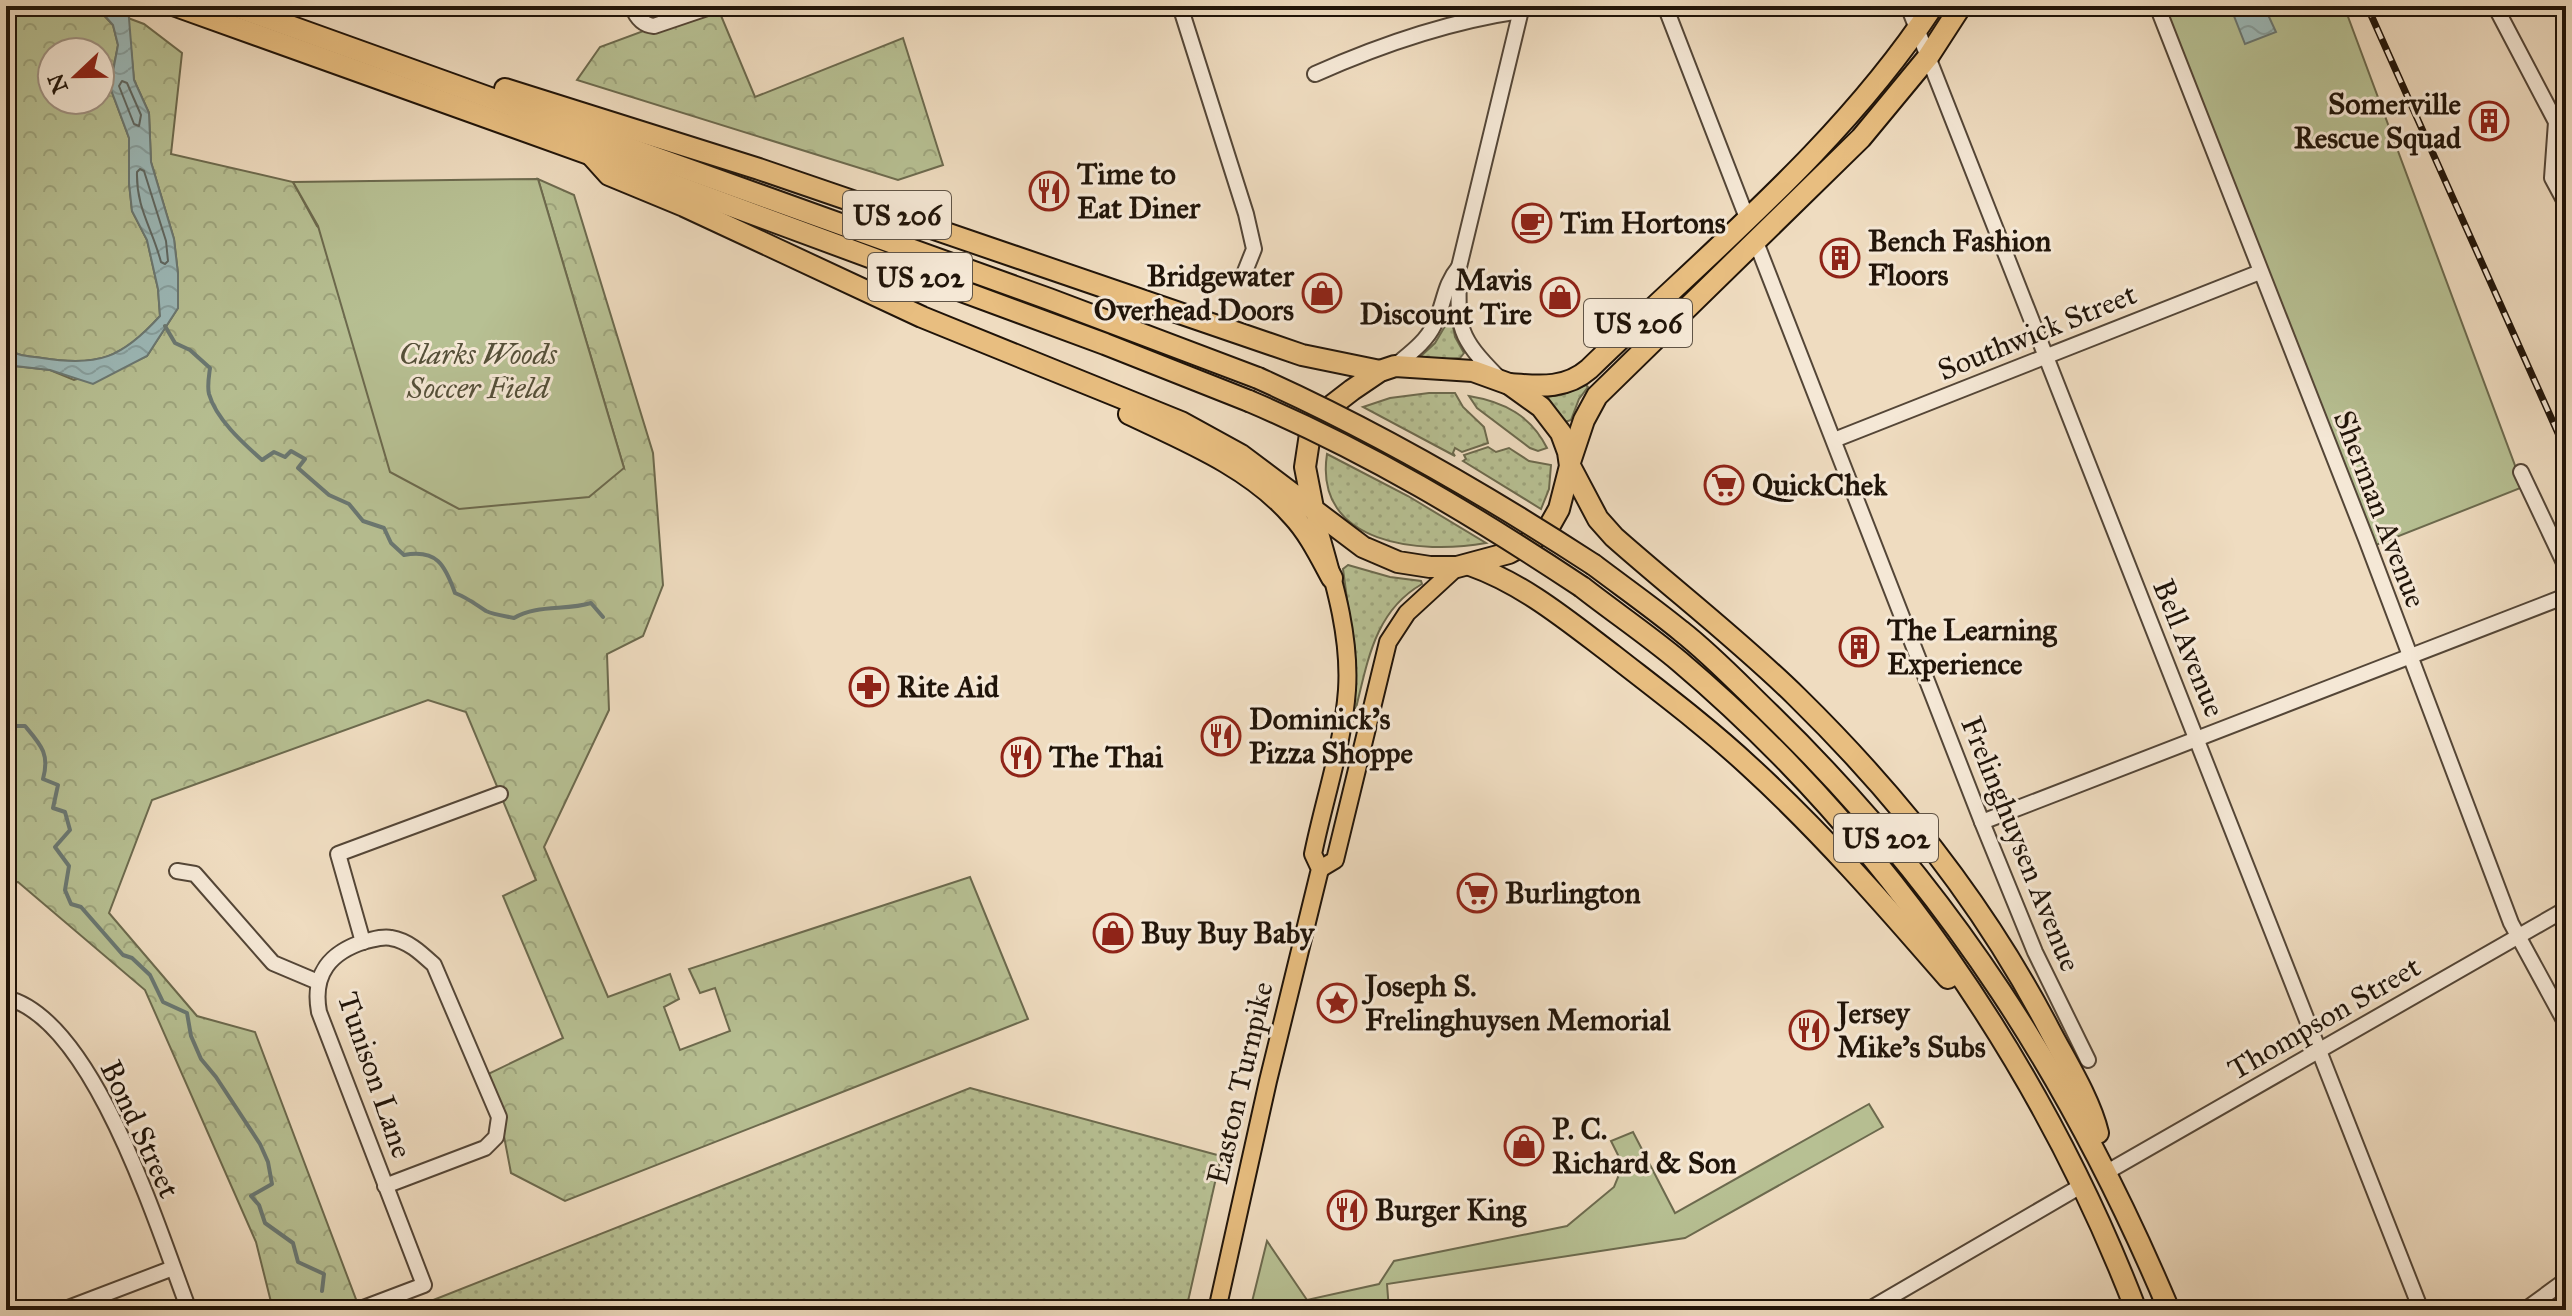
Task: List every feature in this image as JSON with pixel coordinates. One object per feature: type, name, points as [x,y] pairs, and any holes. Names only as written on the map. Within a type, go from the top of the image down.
[{"type":"highway","name":"US 202","points":[[176,6],[1105,344],[1249,401],[1311,428],[1423,486],[1582,587],[1679,661],[1771,746],[1869,856],[1937,943],[1980,1004],[2025,1078],[2081,1186],[2136,1310]]},
{"type":"highway","name":"US 202","points":[[234,6],[1049,299],[1258,378],[1380,435],[1438,467],[1594,565],[1682,631],[1802,745],[1907,863],[1957,925],[2025,1027],[2107,1172],[2169,1310]]},
{"type":"highway","name":"US 206","points":[[412,70],[454,74],[759,169],[1302,355],[1387,368],[1473,371],[1505,382],[1549,386],[1582,375],[1747,218],[1854,112],[1933,6]]},
{"type":"highway","name":"US 206","points":[[591,155],[609,175],[684,206],[922,317],[1191,427],[1241,455],[1353,540],[1379,555],[1422,567],[1464,566],[1509,553],[1541,534],[1559,509],[1584,420],[1597,396],[1861,138],[1928,57],[1961,6]]},
{"type":"highway","points":[[1313,508],[1305,467],[1310,434],[1318,419],[1330,407],[1387,368]]},
{"type":"highway","points":[[1073,378],[1091,397],[1214,456],[1265,490],[1292,515],[1332,578]]},
{"type":"highway","name":"US 206","points":[[1505,382],[1541,407],[1553,421],[1565,444],[1570,464]]},
{"type":"highway","points":[[1570,464],[1598,519],[1614,537],[1797,697],[1886,792],[1937,856],[1980,915],[2040,1012],[2096,1127],[2107,1172]]},
{"type":"highway","points":[[1464,566],[1509,581],[1568,621],[1749,765],[1877,896],[1957,989],[2025,1078]]},
{"type":"main road","name":"Easton Turnpike","points":[[1217,1310],[1268,1081],[1320,869],[1313,854],[1344,715],[1347,687],[1340,605],[1313,508]]},
{"type":"main road","name":"Easton Turnpike","points":[[1320,869],[1335,860],[1388,642],[1407,613],[1464,566]]},
{"type":"street","points":[[632,6],[638,19],[647,25],[668,23],[713,6]]},
{"type":"street","points":[[1180,6],[1254,249],[1244,274]]},
{"type":"street","points":[[1665,6],[1747,218]]},
{"type":"street","name":"Bell Avenue","points":[[1908,6],[2421,1310]]},
{"type":"street","name":"Sherman Avenue","points":[[2157,6],[2366,539],[2517,936],[2566,1024]]},
{"type":"street","points":[[2495,6],[2556,122],[2559,160],[2552,178],[2566,204]]},
{"type":"street","points":[[1315,74],[1353,57],[1417,36],[1521,8],[1459,267],[1458,309],[1463,332],[1475,354],[1505,382]]},
{"type":"street","name":"Frelinghuysen Avenue","points":[[1756,242],[1982,822],[2035,952],[2088,1060]]},
{"type":"street","points":[[1387,368],[1419,346],[1433,327],[1448,280],[1459,267]]},
{"type":"street","name":"Southwick Street","points":[[1834,440],[2260,272]]},
{"type":"street","points":[[2521,472],[2566,567]]},
{"type":"street","points":[[1982,822],[2566,596]]},
{"type":"street","points":[[363,942],[338,854],[500,794]]},
{"type":"street","name":"Tunison Lane","points":[[177,871],[195,874],[273,963],[318,982]]},
{"type":"street","name":"Thompson Street","points":[[2107,1172],[2566,909]]},
{"type":"street","name":"Tunison Lane","points":[[358,1310],[424,1285],[385,1186],[319,1012],[316,995],[325,966],[333,958],[363,942],[393,938],[415,947],[434,965],[499,1117],[496,1137],[485,1148],[385,1186]]},
{"type":"street","name":"Bond Street","points":[[6,998],[21,1001],[35,1011],[59,1034],[85,1068],[123,1140],[189,1310]]},
{"type":"street","points":[[1868,1310],[2081,1186]]},
{"type":"street","points":[[63,1310],[173,1268]]},
{"type":"street","points":[[2525,1310],[2566,1280]]},
{"type":"green space","points":[[6,6],[95,6],[113,25],[116,36],[36,36],[36,116],[116,116],[116,103],[129,138],[132,211],[147,240],[158,289],[160,316],[134,342],[94,360],[62,361],[6,348]]},
{"type":"green space","points":[[717,6],[755,97],[903,38],[943,165],[898,180],[577,80],[600,47]]},
{"type":"green space","points":[[2159,6],[2344,6],[2523,487],[2371,547]]},
{"type":"green space","points":[[128,18],[144,24],[182,53],[171,154],[293,182],[317,226],[624,468],[538,179],[574,195],[653,453],[663,585],[643,636],[607,654],[609,710],[544,847],[608,997],[670,974],[679,999],[664,1007],[680,1050],[730,1031],[715,988],[700,993],[689,969],[970,877],[1028,1019],[565,1201],[511,1173],[503,1131],[484,1076],[563,1038],[503,896],[536,880],[466,712],[428,700],[152,800],[109,913],[197,1016],[255,1032],[357,1302],[333,1310],[273,1310],[256,1242],[145,990],[18,882],[6,883],[6,365],[50,370],[74,380],[134,362],[147,356],[178,308],[174,239],[151,162],[149,113],[134,80]]},
{"type":"green space","name":"Clarks Woods Soccer Field","points":[[538,179],[624,468],[589,497],[459,509],[390,472],[318,226],[293,182]]},
{"type":"green space","points":[[1451,316],[1455,337],[1464,353],[1460,358],[1423,361],[1421,356],[1435,343]]},
{"type":"green space","points":[[1586,385],[1588,387],[1579,399],[1571,420],[1565,422],[1544,401],[1545,397],[1561,395]]},
{"type":"green space","points":[[1455,393],[1463,407],[1484,427],[1488,443],[1462,452],[1455,448],[1455,456],[1363,407],[1390,398]]},
{"type":"green space","points":[[1469,396],[1516,412],[1533,427],[1547,448],[1538,451],[1530,448],[1477,408]]},
{"type":"green space","points":[[1488,447],[1496,452],[1509,448],[1529,461],[1551,465],[1549,489],[1541,509],[1463,461],[1466,459],[1464,455]]},
{"type":"green space","points":[[1327,454],[1408,496],[1486,543],[1432,547],[1404,544],[1377,537],[1354,525],[1337,508],[1327,484]]},
{"type":"green space","points":[[1348,565],[1390,577],[1421,581],[1422,584],[1406,595],[1384,622],[1370,655],[1356,708],[1353,708],[1352,636],[1343,569]]},
{"type":"green space","points":[[970,1088],[1221,1156],[1186,1310],[408,1310]]},
{"type":"green space","points":[[1869,1104],[1883,1127],[1685,1238],[1387,1284],[1389,1310],[1250,1310],[1267,1241],[1307,1300],[1379,1284],[1394,1261],[1567,1226],[1614,1187],[1623,1165],[1611,1141],[1633,1132],[1675,1213]]},
{"type":"water","points":[[128,6],[134,80],[149,113],[151,162],[174,239],[178,308],[147,356],[93,384],[50,370],[6,365],[6,348],[32,357],[62,361],[94,360],[133,342],[160,316],[158,289],[147,240],[132,211],[129,138],[116,103],[118,45],[113,25],[97,7]]},
{"type":"water","points":[[2264,6],[2276,32],[2245,44],[2234,16]]},
{"type":"waterway","points":[[165,326],[175,343],[190,350],[210,368],[209,394],[218,412],[231,430],[262,460],[274,452],[285,457],[291,451],[305,459],[298,468],[329,495],[349,504],[363,521],[384,528],[391,543],[404,555],[424,554],[438,561],[455,593],[486,611],[514,618],[542,609],[591,603],[603,617]]},
{"type":"waterway","points":[[6,720],[9,726],[25,726],[36,739],[45,756],[43,779],[58,785],[53,808],[65,812],[70,830],[55,847],[69,866],[65,890],[71,904],[81,907],[123,955],[132,958],[150,975],[163,1002],[187,1013],[191,1036],[201,1059],[260,1144],[268,1162],[272,1184],[251,1196],[259,1205],[265,1223],[293,1243],[298,1262],[324,1274],[322,1291]]},
{"type":"railway","points":[[2367,6],[2566,451]]},
{"type":"place","name":"Somerville Rescue Squad","points":[[2489,121]]},
{"type":"place","name":"Time to Eat Diner","points":[[1049,191]]},
{"type":"place","name":"Tim Hortons","points":[[1532,223]]},
{"type":"place","name":"Bench Fashion Floors","points":[[1840,258]]},
{"type":"place","name":"Bridgewater Overhead Doors","points":[[1322,293]]},
{"type":"place","name":"Mavis Discount Tire","points":[[1560,297]]},
{"type":"place","name":"QuickChek","points":[[1724,485]]},
{"type":"place","name":"The Learning Experience","points":[[1859,647]]},
{"type":"place","name":"Rite Aid","points":[[869,687]]},
{"type":"place","name":"Dominick's Pizza Shoppe","points":[[1221,736]]},
{"type":"place","name":"The Thai","points":[[1021,757]]},
{"type":"place","name":"Burlington","points":[[1477,893]]},
{"type":"place","name":"Buy Buy Baby","points":[[1113,933]]},
{"type":"place","name":"Joseph S. Frelinghuysen Memorial","points":[[1337,1003]]},
{"type":"place","name":"Jersey Mike's Subs","points":[[1809,1030]]},
{"type":"place","name":"P. C. Richard & Son","points":[[1524,1146]]},
{"type":"place","name":"Burger King","points":[[1347,1210]]}]
